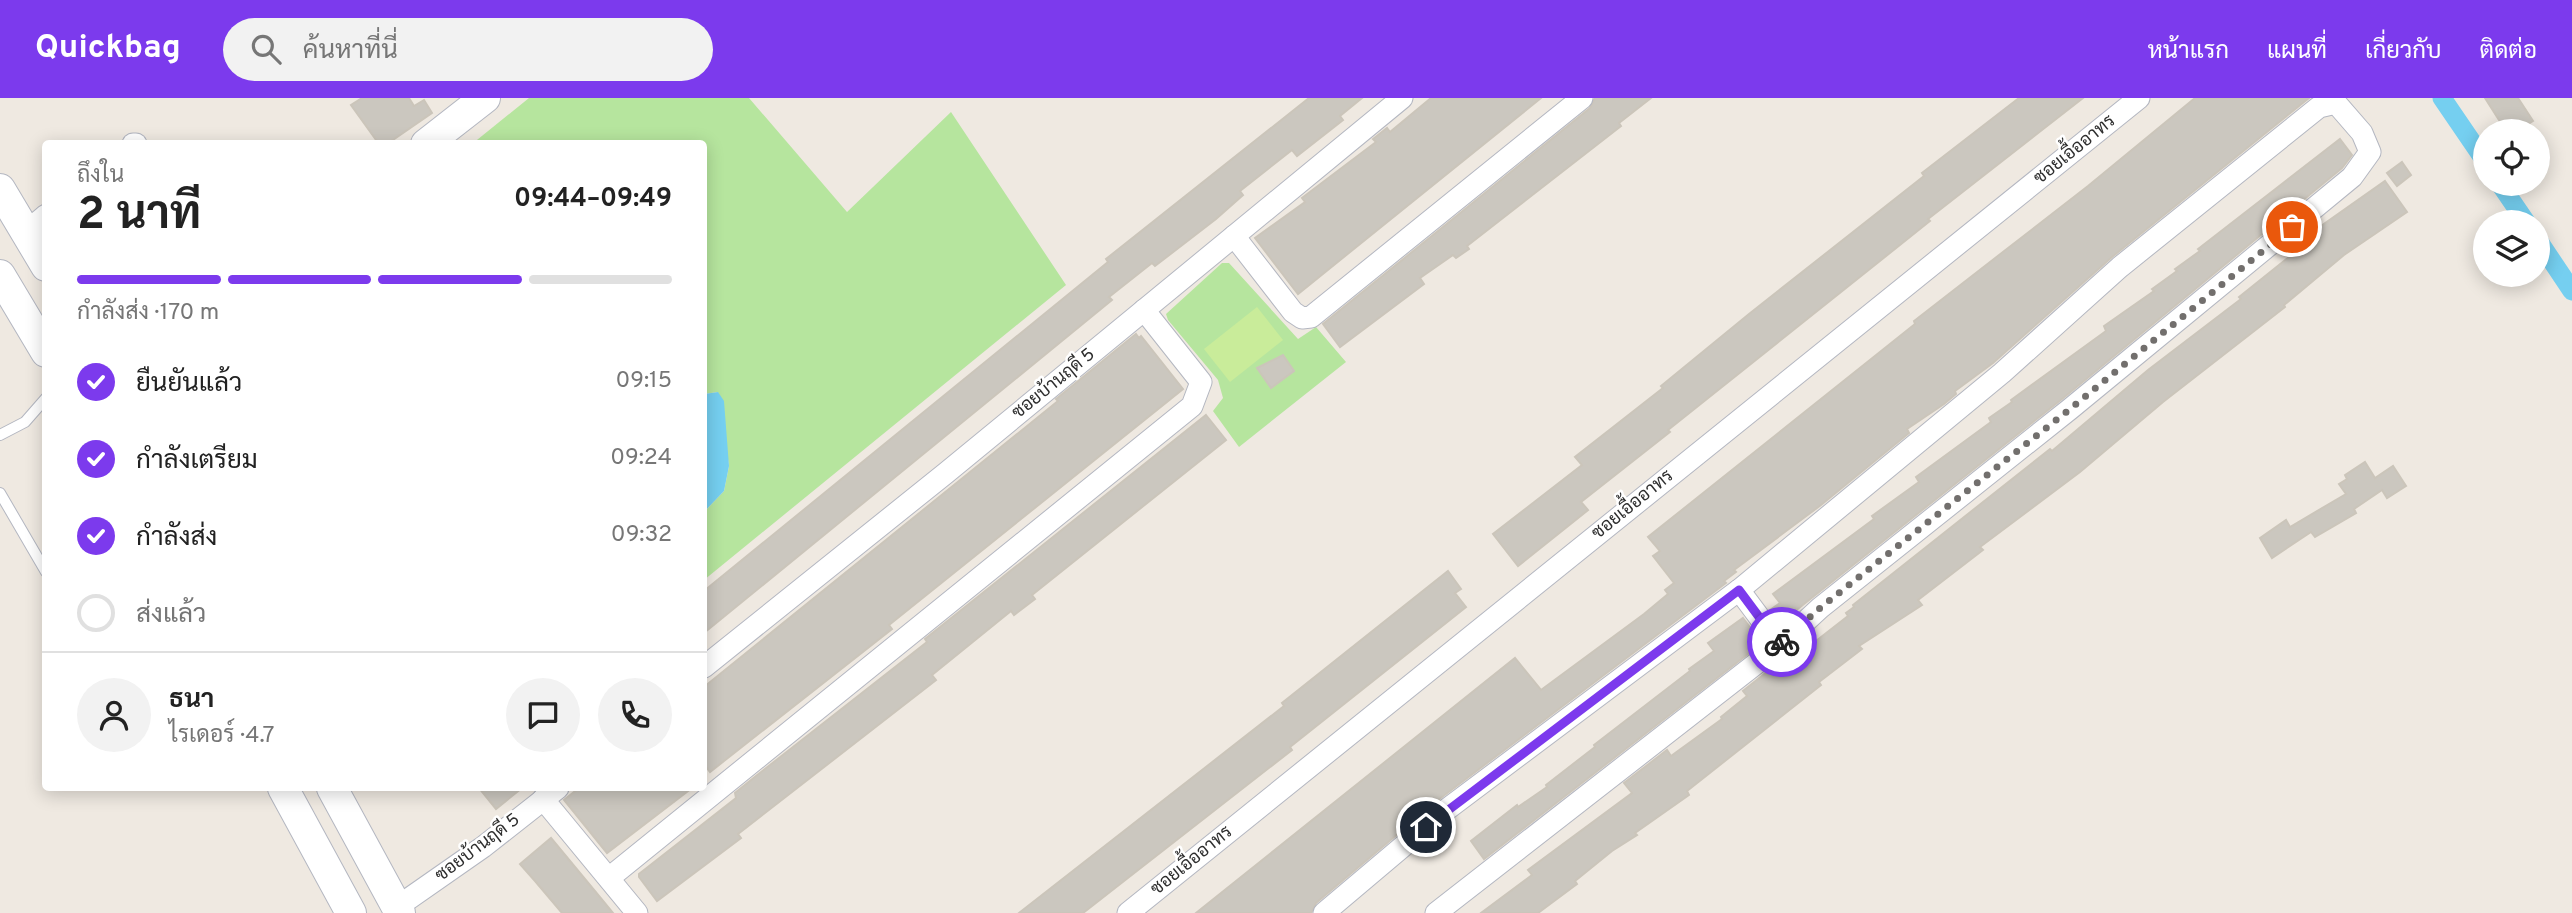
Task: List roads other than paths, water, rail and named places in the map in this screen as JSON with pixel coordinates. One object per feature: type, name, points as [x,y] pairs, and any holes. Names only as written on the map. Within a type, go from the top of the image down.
[{"type":"main road","points":[[431,140],[485,98]]},
{"type":"main road","points":[[0,189],[36,223],[42,249]]},
{"type":"main road","points":[[0,275],[42,345]]},
{"type":"main road","points":[[285,791],[348,912]]},
{"type":"main road","points":[[334,791],[399,910]]},
{"type":"street","name":"ซอยบ้านฤดี 5","points":[[707,665],[1402,98]]},
{"type":"street","points":[[1234,236],[1293,312],[1302,318],[1311,317],[1582,98]]},
{"type":"street","name":"ซอยเอื้ออาทร","points":[[1128,913],[2138,98]]},
{"type":"street","points":[[1324,913],[1446,810],[1739,590],[2002,373],[2120,267],[2319,107],[2336,103],[2362,133],[2370,152],[2352,177],[2070,409],[1820,608],[1780,645],[1436,913]]},
{"type":"street","points":[[709,788],[1192,406],[1201,382],[1144,310]]},
{"type":"street","points":[[1739,590],[1780,645]]},
{"type":"street","points":[[609,878],[706,791]]},
{"type":"street","name":"ซอยบ้านฤดี 5","points":[[399,910],[551,793]]},
{"type":"street","points":[[551,793],[636,913]]},
{"type":"lane","points":[[0,435],[25,422],[42,403]]},
{"type":"lane","points":[[0,493],[42,565]]},
{"type":"water","points":[[718,392],[724,401],[729,466],[724,491],[707,509],[707,394]]},
{"type":"waterway","points":[[2442,98],[2473,143]]},
{"type":"waterway","points":[[2508,196],[2518,210]]},
{"type":"waterway","points":[[2550,258],[2572,291]]}]
